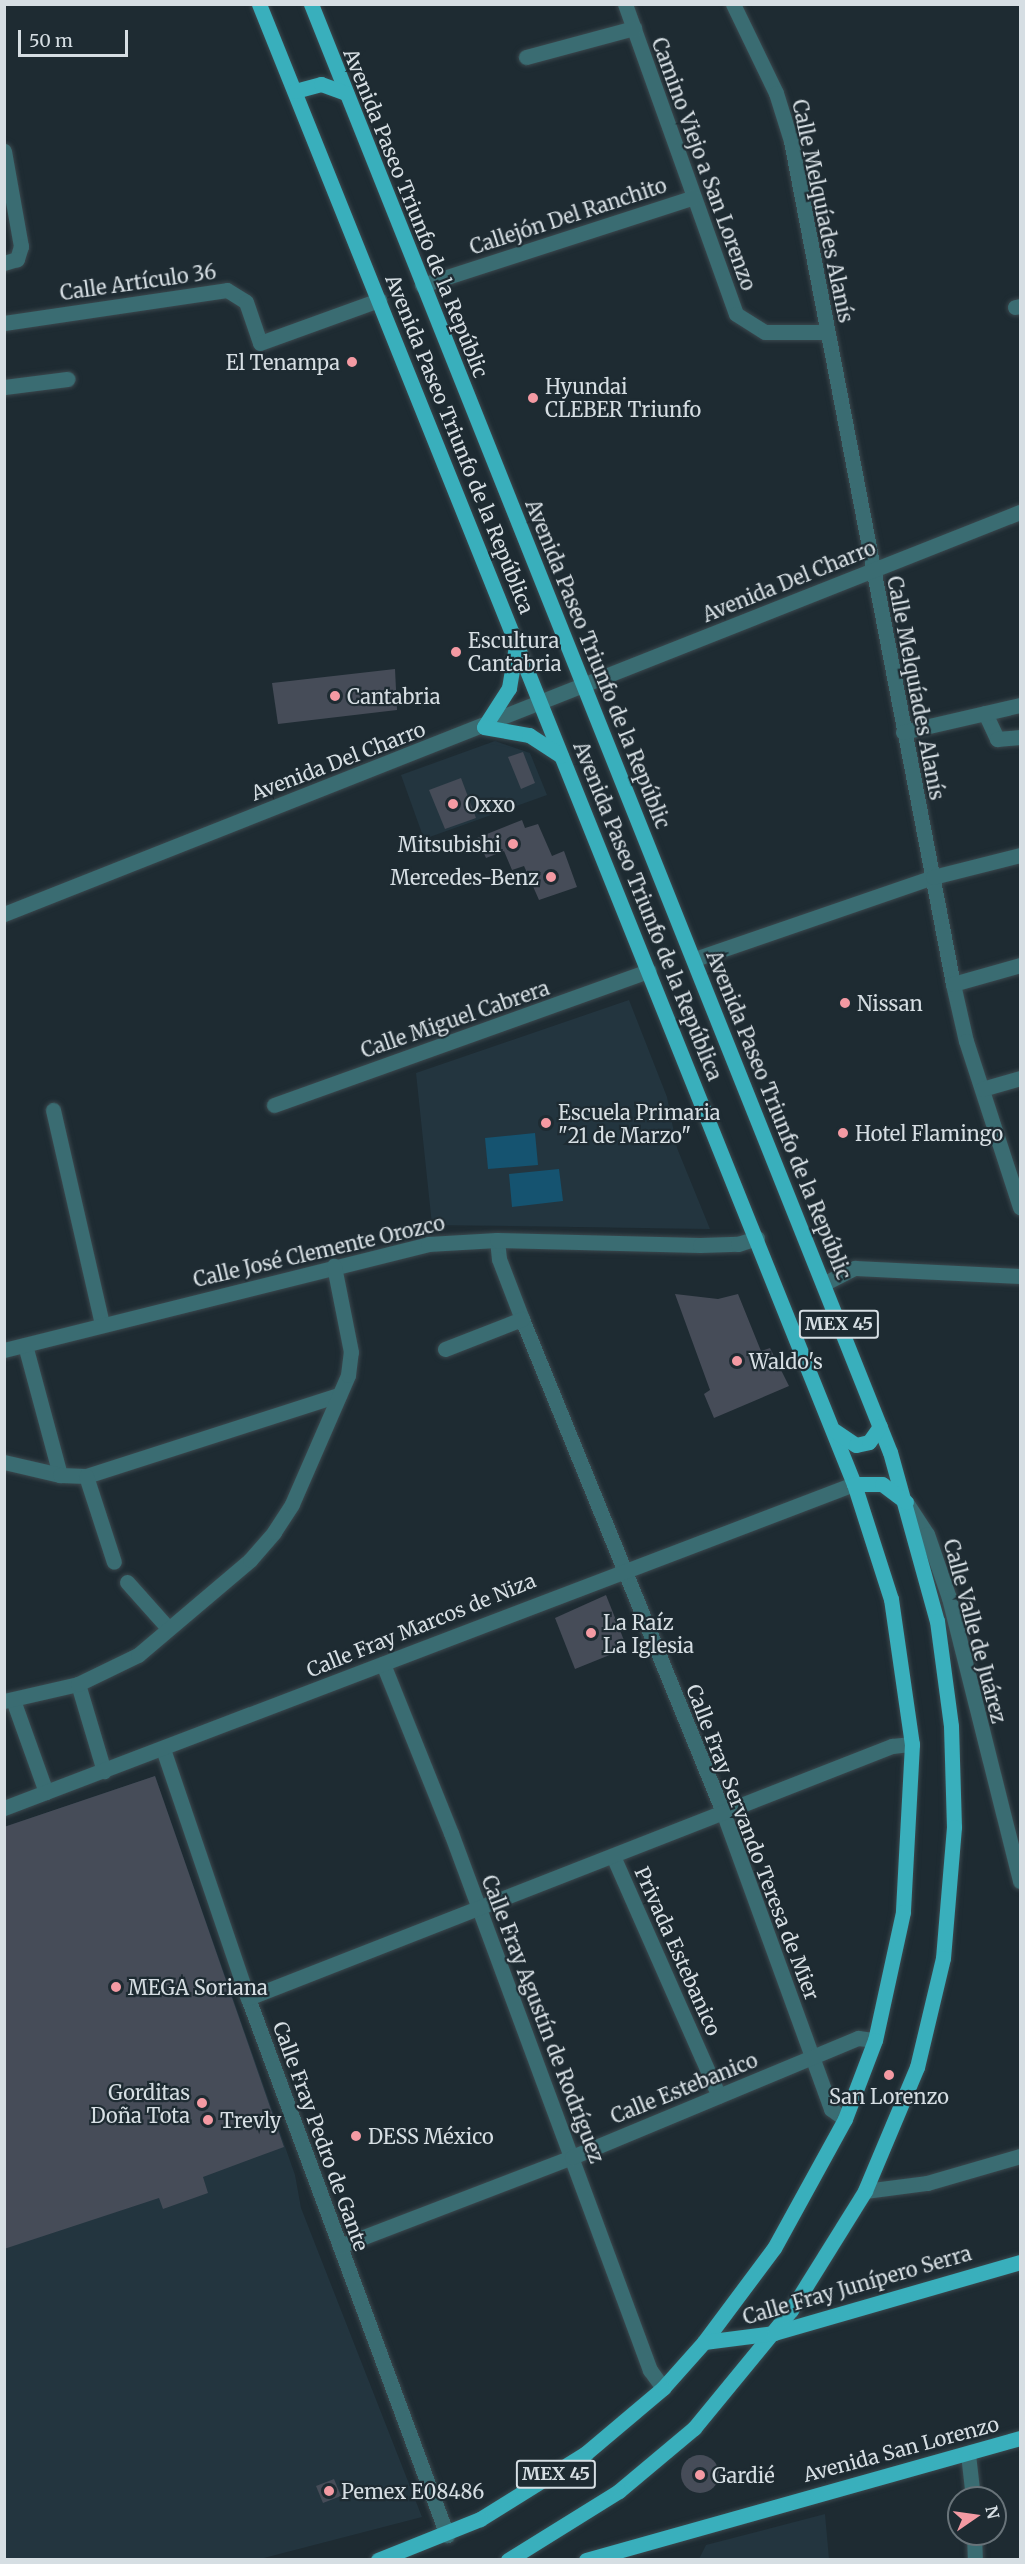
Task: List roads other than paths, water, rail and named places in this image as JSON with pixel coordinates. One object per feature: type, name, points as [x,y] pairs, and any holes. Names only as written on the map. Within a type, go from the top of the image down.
[{"type":"main road","name":"Avenida Paseo Triunfo de la República","points":[[259,4],[854,1484],[891,1599],[912,1744],[910,1846],[903,1912],[875,2040],[845,2119],[774,2248],[704,2342],[663,2388],[578,2459],[526,2494],[447,2535],[378,2559]]},
{"type":"main road","name":"Avenida Paseo Triunfo de la Repúblic","points":[[311,4],[422,285],[695,958],[880,1426],[906,1502],[925,1568],[946,1676],[954,1778],[952,1880],[943,1958],[917,2067],[865,2191],[823,2263],[774,2333],[694,2428],[661,2458],[609,2497],[508,2559]]},
{"type":"main road","points":[[295,91],[321,84],[346,93]]},
{"type":"main road","points":[[516,642],[509,688],[484,727],[529,735],[563,758]]},
{"type":"main road","points":[[833,1429],[856,1445],[869,1442],[880,1426]]},
{"type":"main road","points":[[854,1484],[882,1484],[906,1502]]},
{"type":"main road","name":"Calle Fray Junípero Serra","points":[[704,2342],[774,2333],[1020,2262]]},
{"type":"main road","name":"Avenida San Lorenzo","points":[[585,2559],[1020,2438]]},
{"type":"street","name":"Camino Viejo a San Lorenzo","points":[[625,4],[736,314],[765,332],[827,332]]},
{"type":"street","name":"Calle Melquíades Alanís","points":[[733,4],[784,114],[871,572],[953,984],[982,1089],[1020,1207]]},
{"type":"street","points":[[526,57],[634,28]]},
{"type":"street","points":[[4,151],[21,246],[17,259],[4,263]]},
{"type":"street","name":"Callejón Del Ranchito","points":[[422,285],[693,198]]},
{"type":"street","name":"Calle Artículo 36","points":[[4,323],[227,290],[246,302],[260,343],[379,300]]},
{"type":"street","points":[[4,387],[67,379]]},
{"type":"street","name":"Avenida Del Charro","points":[[4,914],[484,727],[1020,512]]},
{"type":"street","points":[[903,732],[1020,705]]},
{"type":"street","points":[[985,713],[997,739],[1020,737]]},
{"type":"street","points":[[695,958],[933,877],[1020,855]]},
{"type":"street","points":[[953,984],[1020,965]]},
{"type":"street","name":"Calle Miguel Cabrera","points":[[274,1105],[649,971]]},
{"type":"street","points":[[982,1089],[1020,1078]]},
{"type":"street","points":[[53,1110],[102,1324]]},
{"type":"street","name":"Calle José Clemente Orozco","points":[[4,1350],[428,1244],[497,1240],[700,1245],[738,1244],[757,1238]]},
{"type":"street","name":"Calle Fray Servando Teresa de Mier","points":[[497,1240],[499,1258],[522,1319],[723,1812],[831,2109],[845,2119]]},
{"type":"street","points":[[46,1792],[9,1701],[78,1684],[128,1661],[250,1560],[274,1532],[292,1504],[339,1395],[351,1352],[334,1266]]},
{"type":"street","points":[[824,1284],[855,1268],[1020,1276]]},
{"type":"street","points":[[445,1349],[522,1319]]},
{"type":"street","points":[[25,1345],[60,1475]]},
{"type":"street","points":[[4,1462],[60,1475],[86,1476],[339,1395]]},
{"type":"street","points":[[86,1476],[114,1562]]},
{"type":"street","name":"Calle Fray Marcos de Niza","points":[[4,1808],[163,1749],[622,1569],[854,1484]]},
{"type":"street","name":"Calle Valle de Juárez","points":[[906,1502],[927,1534],[949,1598],[1020,1881]]},
{"type":"street","points":[[127,1582],[168,1628]]},
{"type":"street","name":"Calle Fray Agustín de Rodríguez","points":[[382,1664],[478,1908],[651,2370],[663,2388]]},
{"type":"street","points":[[78,1684],[104,1771]]},
{"type":"street","points":[[248,1998],[892,1746],[912,1744]]},
{"type":"street","name":"Calle Fray Pedro de Gante","points":[[163,1749],[248,1998],[447,2535]]},
{"type":"street","name":"Privada Estebanico","points":[[613,1856],[719,2096]]},
{"type":"street","name":"Calle Estebanico","points":[[340,2246],[572,2157],[858,2038],[875,2040]]},
{"type":"street","points":[[865,2191],[927,2183],[1020,2156]]},
{"type":"street","points":[[968,2454],[972,2486]]},
{"type":"place","name":"El Tenampa","points":[[352,362]]},
{"type":"place","name":"Hyundai CLEBER Triunfo","points":[[533,398]]},
{"type":"place","name":"Escultura Cantabria","points":[[456,652]]},
{"type":"place","name":"Cantabria","points":[[335,696]]},
{"type":"place","name":"Oxxo","points":[[453,804]]},
{"type":"place","name":"Mitsubishi","points":[[513,844]]},
{"type":"place","name":"Mercedes-Benz","points":[[551,877]]},
{"type":"place","name":"Nissan","points":[[845,1003]]},
{"type":"place","name":"Escuela Primaria \"21 de Marzo\"","points":[[546,1123]]},
{"type":"place","name":"Hotel Flamingo","points":[[843,1133]]},
{"type":"place","name":"Waldo's","points":[[737,1361]]},
{"type":"place","name":"La Raíz La Iglesia","points":[[591,1633]]},
{"type":"place","name":"MEGA Soriana","points":[[116,1987]]},
{"type":"place","name":"San Lorenzo","points":[[889,2075]]},
{"type":"place","name":"Gorditas Doña Tota","points":[[202,2103]]},
{"type":"place","name":"Trevly","points":[[208,2120]]},
{"type":"place","name":"DESS México","points":[[356,2136]]},
{"type":"place","name":"Gardié","points":[[700,2475]]},
{"type":"place","name":"Pemex E08486","points":[[329,2491]]}]
